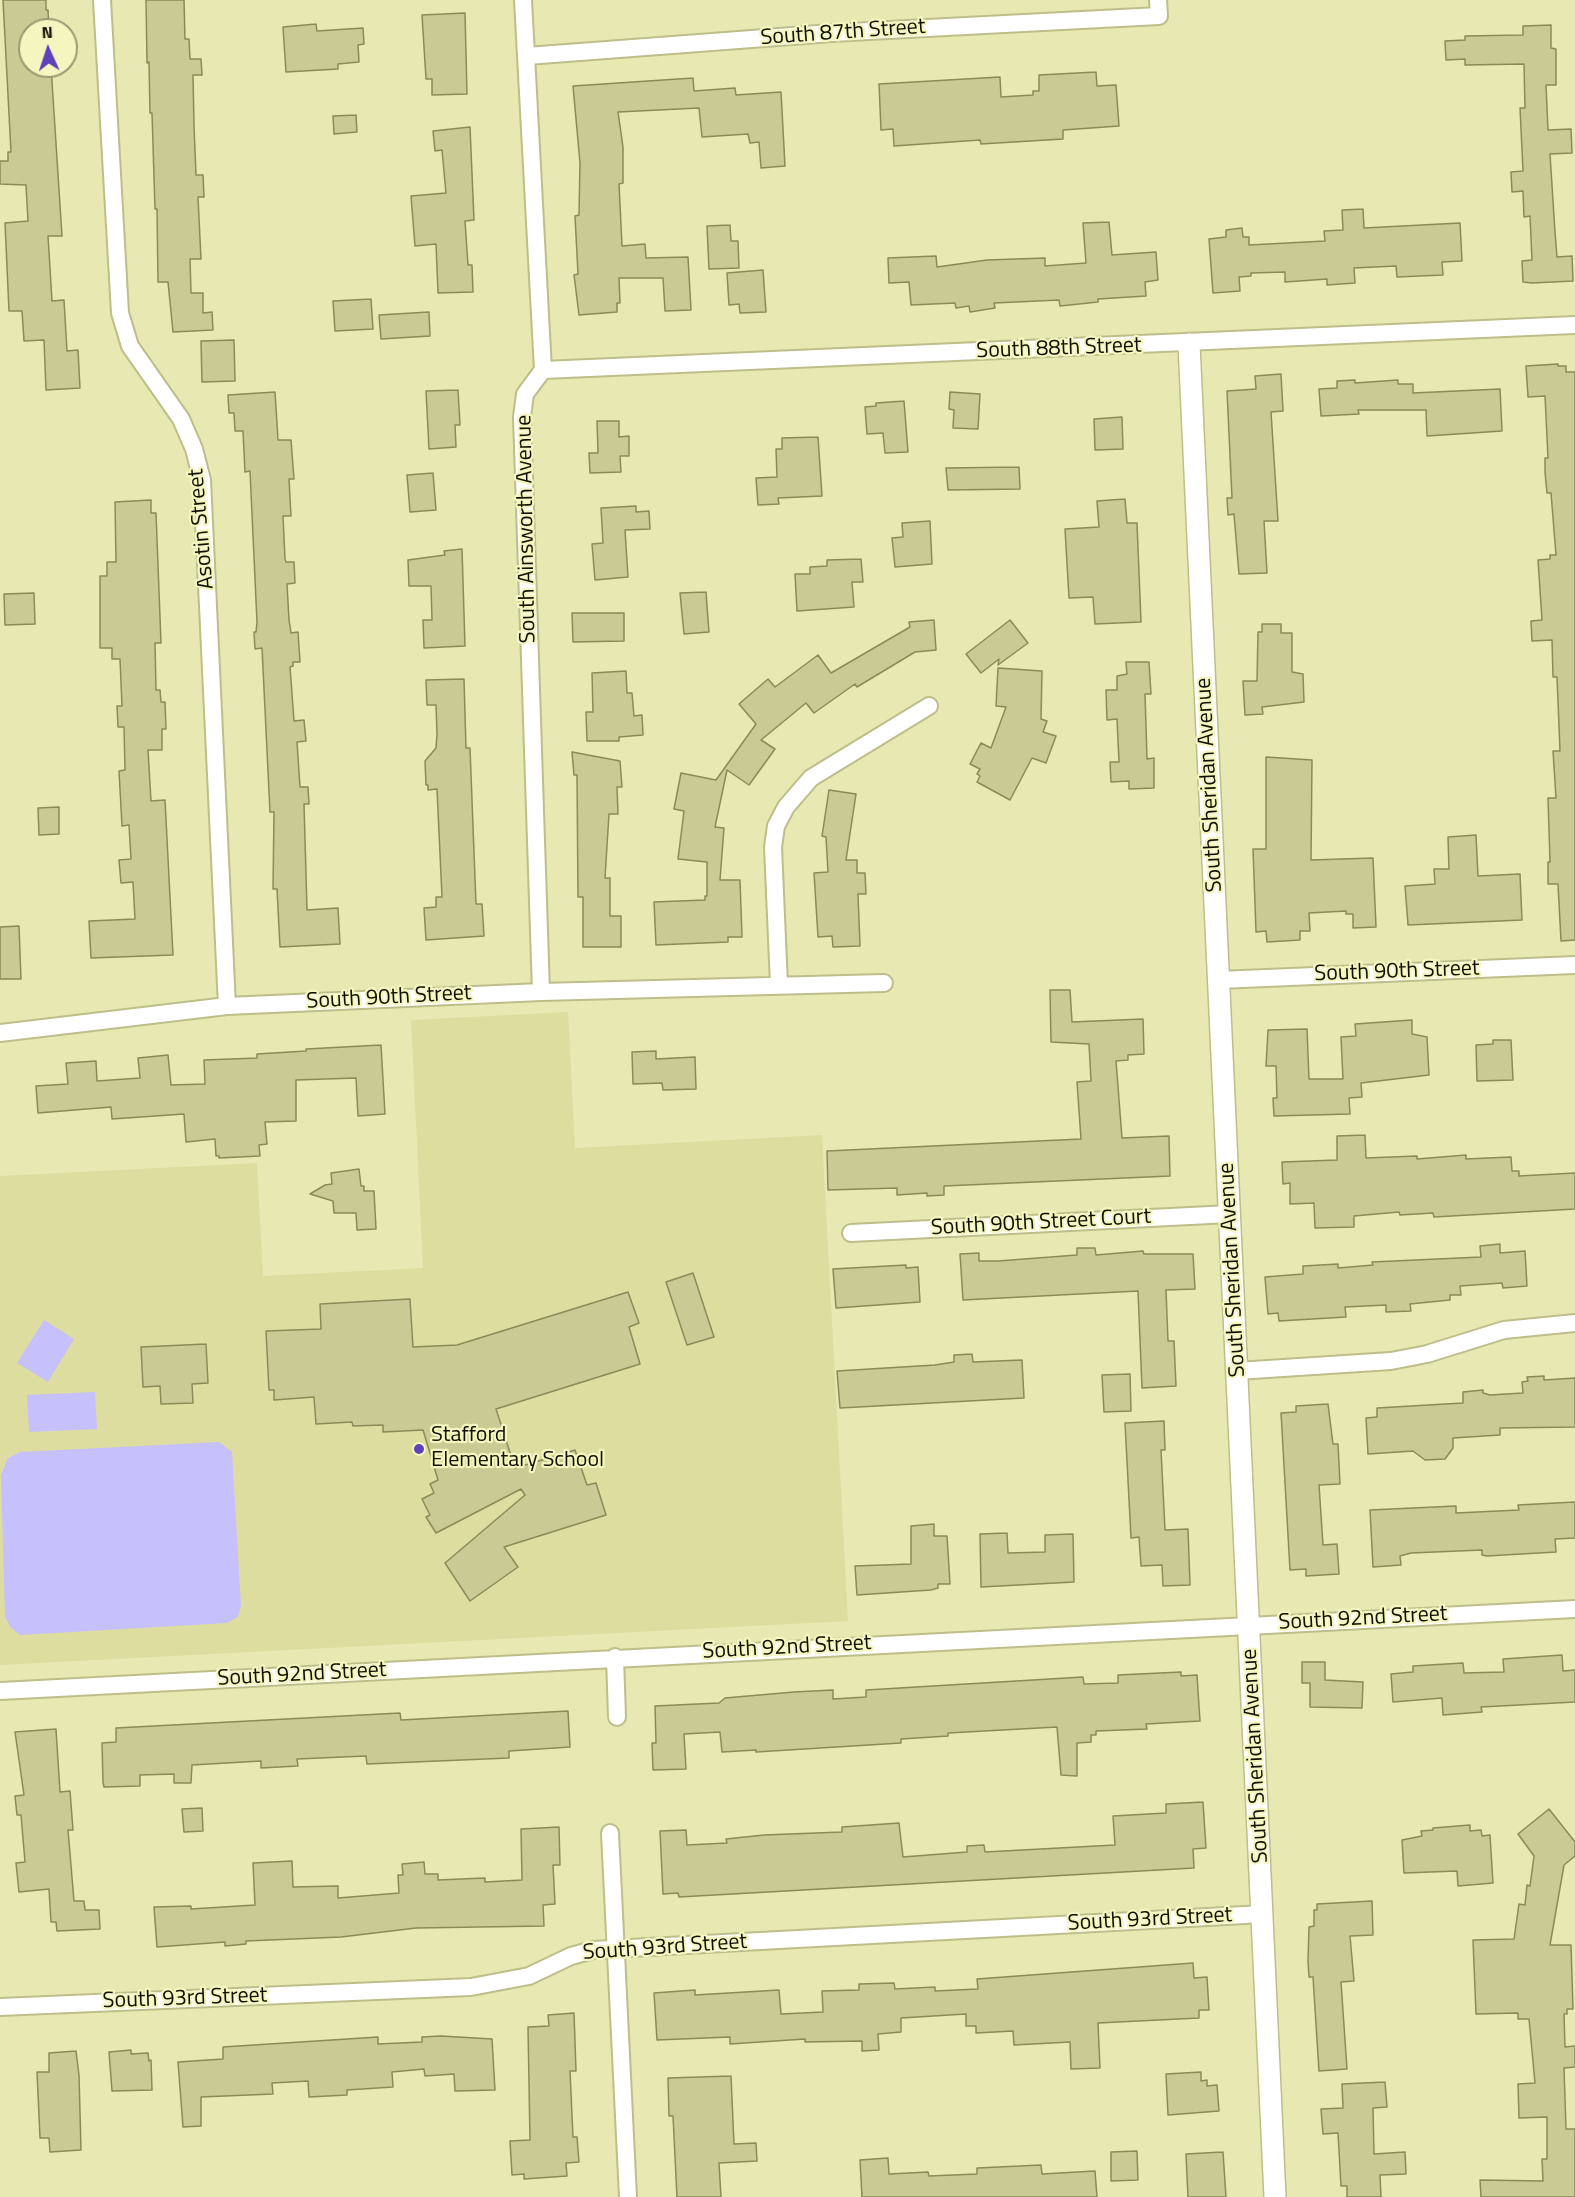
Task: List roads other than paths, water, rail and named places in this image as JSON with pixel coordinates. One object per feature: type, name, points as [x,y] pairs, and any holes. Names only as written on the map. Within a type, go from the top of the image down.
[{"type":"street","name":"Asotin Street","points":[[102,0],[120,313],[130,346],[181,419],[194,449],[202,480],[227,1006]]},
{"type":"street","points":[[524,0],[543,370]]},
{"type":"street","name":"South 87th Street","points":[[527,56],[1158,8]]},
{"type":"street","name":"South 88th Street","points":[[543,370],[1189,344],[1575,325]]},
{"type":"street","name":"South Sheridan Avenue","points":[[1189,344],[1275,2197]]},
{"type":"street","name":"South Ainsworth Avenue","points":[[541,992],[522,417],[525,394],[543,370]]},
{"type":"street","points":[[779,985],[773,847],[776,826],[786,807],[797,790],[811,778],[929,706]]},
{"type":"street","name":"South 90th Street","points":[[1219,980],[1575,965]]},
{"type":"street","name":"South 90th Street","points":[[0,1034],[227,1006],[541,992],[884,983]]},
{"type":"street","name":"South 90th Street Court","points":[[851,1233],[1230,1214]]},
{"type":"street","points":[[1237,1371],[1391,1361],[1427,1354],[1504,1330],[1575,1323]]},
{"type":"street","name":"South 92nd Street","points":[[0,1691],[615,1657],[1575,1609]]},
{"type":"street","points":[[615,1657],[617,1717]]},
{"type":"street","points":[[610,1833],[628,2197]]},
{"type":"street","name":"South 93rd Street","points":[[0,2007],[471,1987],[529,1976],[571,1956],[593,1950],[1263,1914]]},
{"type":"place","name":"Stafford Elementary School","points":[[419,1449]]}]
